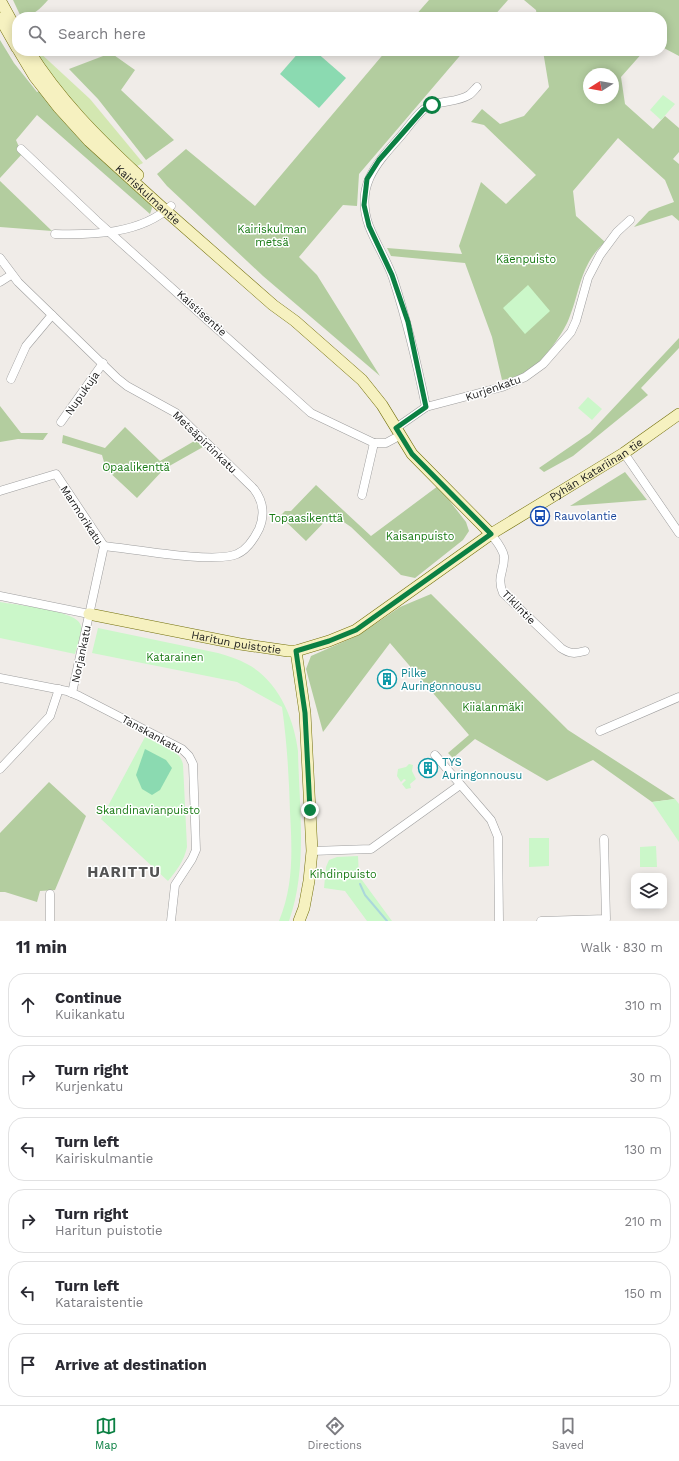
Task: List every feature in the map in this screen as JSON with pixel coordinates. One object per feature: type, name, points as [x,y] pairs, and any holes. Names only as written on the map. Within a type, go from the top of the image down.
[{"type":"street","points":[[0,0],[12,22]]},
{"type":"street","points":[[0,18],[12,39]]},
{"type":"street","name":"Kairiskulmantie","points":[[22,56],[34,76],[59,108],[89,141],[255,279],[295,321],[362,380],[382,405],[412,454],[491,534]]},
{"type":"street","name":"Kairiskulmantie","points":[[32,56],[41,71],[65,102],[95,136],[168,208]]},
{"type":"street","points":[[426,407],[408,322],[392,275],[369,226],[364,205],[367,179],[379,160],[423,110],[440,102],[462,98],[469,95],[477,87]]},
{"type":"street","name":"Kaistisentie","points":[[20,149],[311,412],[374,443]]},
{"type":"street","points":[[55,234],[112,232],[147,221],[168,208]]},
{"type":"street","name":"Kurjenkatu","points":[[398,432],[426,407],[502,387],[525,377],[543,364],[571,332],[576,321],[588,278],[600,255],[617,232],[630,220]]},
{"type":"street","name":"Metsäpirtinkatu","points":[[0,258],[11,275],[127,386],[176,413],[254,489],[260,499],[262,511],[261,524],[253,540],[241,552],[230,556],[212,558],[104,546]]},
{"type":"street","points":[[0,282],[11,275]]},
{"type":"street","points":[[11,378],[26,346],[52,315]]},
{"type":"street","name":"Nupukuja","points":[[61,422],[103,363]]},
{"type":"street","name":"Pyhän Katariinan tie","points":[[491,534],[624,453],[679,414]]},
{"type":"street","points":[[362,495],[374,443],[386,443],[398,432]]},
{"type":"street","points":[[624,453],[679,533]]},
{"type":"street","name":"Marmorikatu","points":[[0,491],[56,474],[104,546],[89,614]]},
{"type":"street","name":"Haritun puistotie","points":[[0,596],[240,644],[296,651],[329,641],[356,630],[491,534]]},
{"type":"street","name":"Tiklintie","points":[[491,534],[502,550],[504,556],[500,578],[500,586],[503,593],[564,650],[576,654],[585,651]]},
{"type":"street","name":"Norjankatu","points":[[70,692],[89,614]]},
{"type":"street","points":[[296,651],[305,713],[312,851],[304,908],[299,921]]},
{"type":"street","name":"Tanskankatu","points":[[0,678],[70,692],[182,749],[189,756],[193,764],[196,850],[192,859],[175,885],[171,921]]},
{"type":"street","name":"Norjankatu","points":[[0,769],[50,716],[59,690]]},
{"type":"street","points":[[600,731],[679,697]]},
{"type":"street","points":[[435,755],[491,820],[495,827],[498,837],[499,921]]},
{"type":"street","points":[[312,851],[371,849],[460,785]]},
{"type":"street","points":[[541,921],[606,919],[604,838]]},
{"type":"street","points":[[50,894],[50,921]]},
{"type":"green space","points":[[13,0],[48,0],[35,12],[19,12]]},
{"type":"green space","points":[[429,0],[508,0],[497,12],[418,12]]},
{"type":"green space","points":[[524,0],[679,0],[679,56],[667,50],[667,12],[536,12],[536,10]]},
{"type":"green space","points":[[0,40],[14,63],[37,92],[40,91],[94,153],[150,203],[152,208],[150,214],[37,115],[16,140],[22,154],[0,178]]},
{"type":"green space","points":[[36,56],[43,56],[90,99],[143,163],[137,166],[132,164],[90,124]]},
{"type":"green space","points":[[103,56],[115,56],[135,70],[121,90],[174,140],[146,160],[98,99],[69,69]]},
{"type":"green space","points":[[296,56],[321,56],[346,78],[319,108],[280,74]]},
{"type":"green space","name":"Kairiskulman metsä","points":[[382,56],[460,56],[359,174],[357,206],[343,205],[299,257],[317,275],[380,376],[263,276],[167,186],[157,174],[186,149],[255,206]]},
{"type":"green space","name":"Käenpuisto","points":[[544,56],[640,56],[621,77],[625,104],[653,129],[665,116],[679,128],[679,152],[673,159],[679,164],[679,221],[672,215],[634,227],[649,211],[674,202],[665,180],[618,138],[573,191],[576,216],[605,242],[596,251],[585,269],[568,321],[551,349],[539,362],[522,374],[502,380],[492,337],[465,263],[391,256],[387,248],[462,254],[459,246],[481,182],[506,204],[536,175],[484,125],[471,122],[482,109],[500,124],[524,116],[549,87]]},
{"type":"green space","points":[[663,95],[675,104],[661,120],[650,110]]},
{"type":"green space","points":[[0,181],[52,231],[0,227]]},
{"type":"green space","points":[[528,285],[550,311],[525,334],[503,308]]},
{"type":"green space","points":[[679,338],[679,348],[641,388],[648,395],[573,456],[544,472],[539,468],[590,433]]},
{"type":"green space","points":[[588,397],[602,409],[592,420],[578,408]]},
{"type":"green space","points":[[0,406],[21,433],[48,433],[43,440],[18,439],[0,442]]},
{"type":"green space","name":"Opaalikenttä","points":[[125,427],[160,461],[196,440],[203,447],[164,469],[137,498],[106,469],[102,455],[62,443],[63,435],[105,448]]},
{"type":"green space","points":[[625,472],[647,500],[570,506]]},
{"type":"green space","name":"Kaisanpuisto","points":[[316,485],[371,536],[438,486],[466,522],[469,531],[463,540],[415,578],[401,575],[351,527],[332,514],[306,541],[280,516],[285,511],[291,511]]},
{"type":"green space","name":"Kiialanmäki","points":[[431,594],[568,730],[675,799],[652,802],[593,760],[547,781],[475,739],[453,758],[448,753],[469,735],[390,643],[323,732],[306,669],[311,656],[359,635],[400,607]]},
{"type":"green space","points":[[0,602],[58,612],[78,620],[81,629],[75,654],[0,638]]},
{"type":"green space","name":"Katarainen","points":[[98,628],[218,653],[233,658],[258,671],[276,690],[283,701],[293,726],[298,751],[301,816],[299,880],[289,921],[279,921],[287,894],[291,867],[288,773],[282,707],[237,682],[92,653]]},
{"type":"green space","name":"Skandinavianpuisto","points":[[145,737],[173,750],[178,754],[183,764],[187,847],[180,865],[168,881],[101,819]]},
{"type":"green space","points":[[145,749],[166,760],[172,768],[160,790],[152,795],[142,789],[136,775]]},
{"type":"green space","points":[[409,764],[413,765],[412,771],[416,779],[410,784],[411,788],[406,789],[402,784],[406,780],[404,779],[401,782],[397,776],[398,769],[406,767]]},
{"type":"green space","points":[[49,782],[86,816],[55,890],[40,891],[37,902],[5,892],[0,892],[0,833]]},
{"type":"green space","points":[[675,799],[679,804],[679,842],[652,802]]},
{"type":"green space","points":[[529,838],[549,838],[549,866],[529,867]]},
{"type":"green space","points":[[656,846],[657,867],[640,867],[640,847]]},
{"type":"green space","name":"Kihdinpuisto","points":[[358,856],[359,876],[392,921],[367,921],[345,891],[324,888],[326,867],[329,860],[337,857]]},
{"type":"waterway","points":[[360,884],[365,895],[387,921]]},
{"type":"place","name":"Rauvolantie","points":[[540,516]]},
{"type":"place","name":"Pilke Auringonnousu","points":[[387,679]]},
{"type":"place","name":"TYS Auringonnousu","points":[[428,768]]},
{"type":"district","name":"HARITTU","points":[[124,872]]},
{"type":"route","points":[[310,810],[308,747],[305,713],[296,651],[329,641],[356,630],[491,534],[412,454],[402,442],[396,428],[426,407],[408,322],[392,275],[369,226],[364,205],[367,179],[379,160],[423,110],[432,105]]},
{"type":"park label","name":"Topaasikenttä","points":[[306,518]]}]
